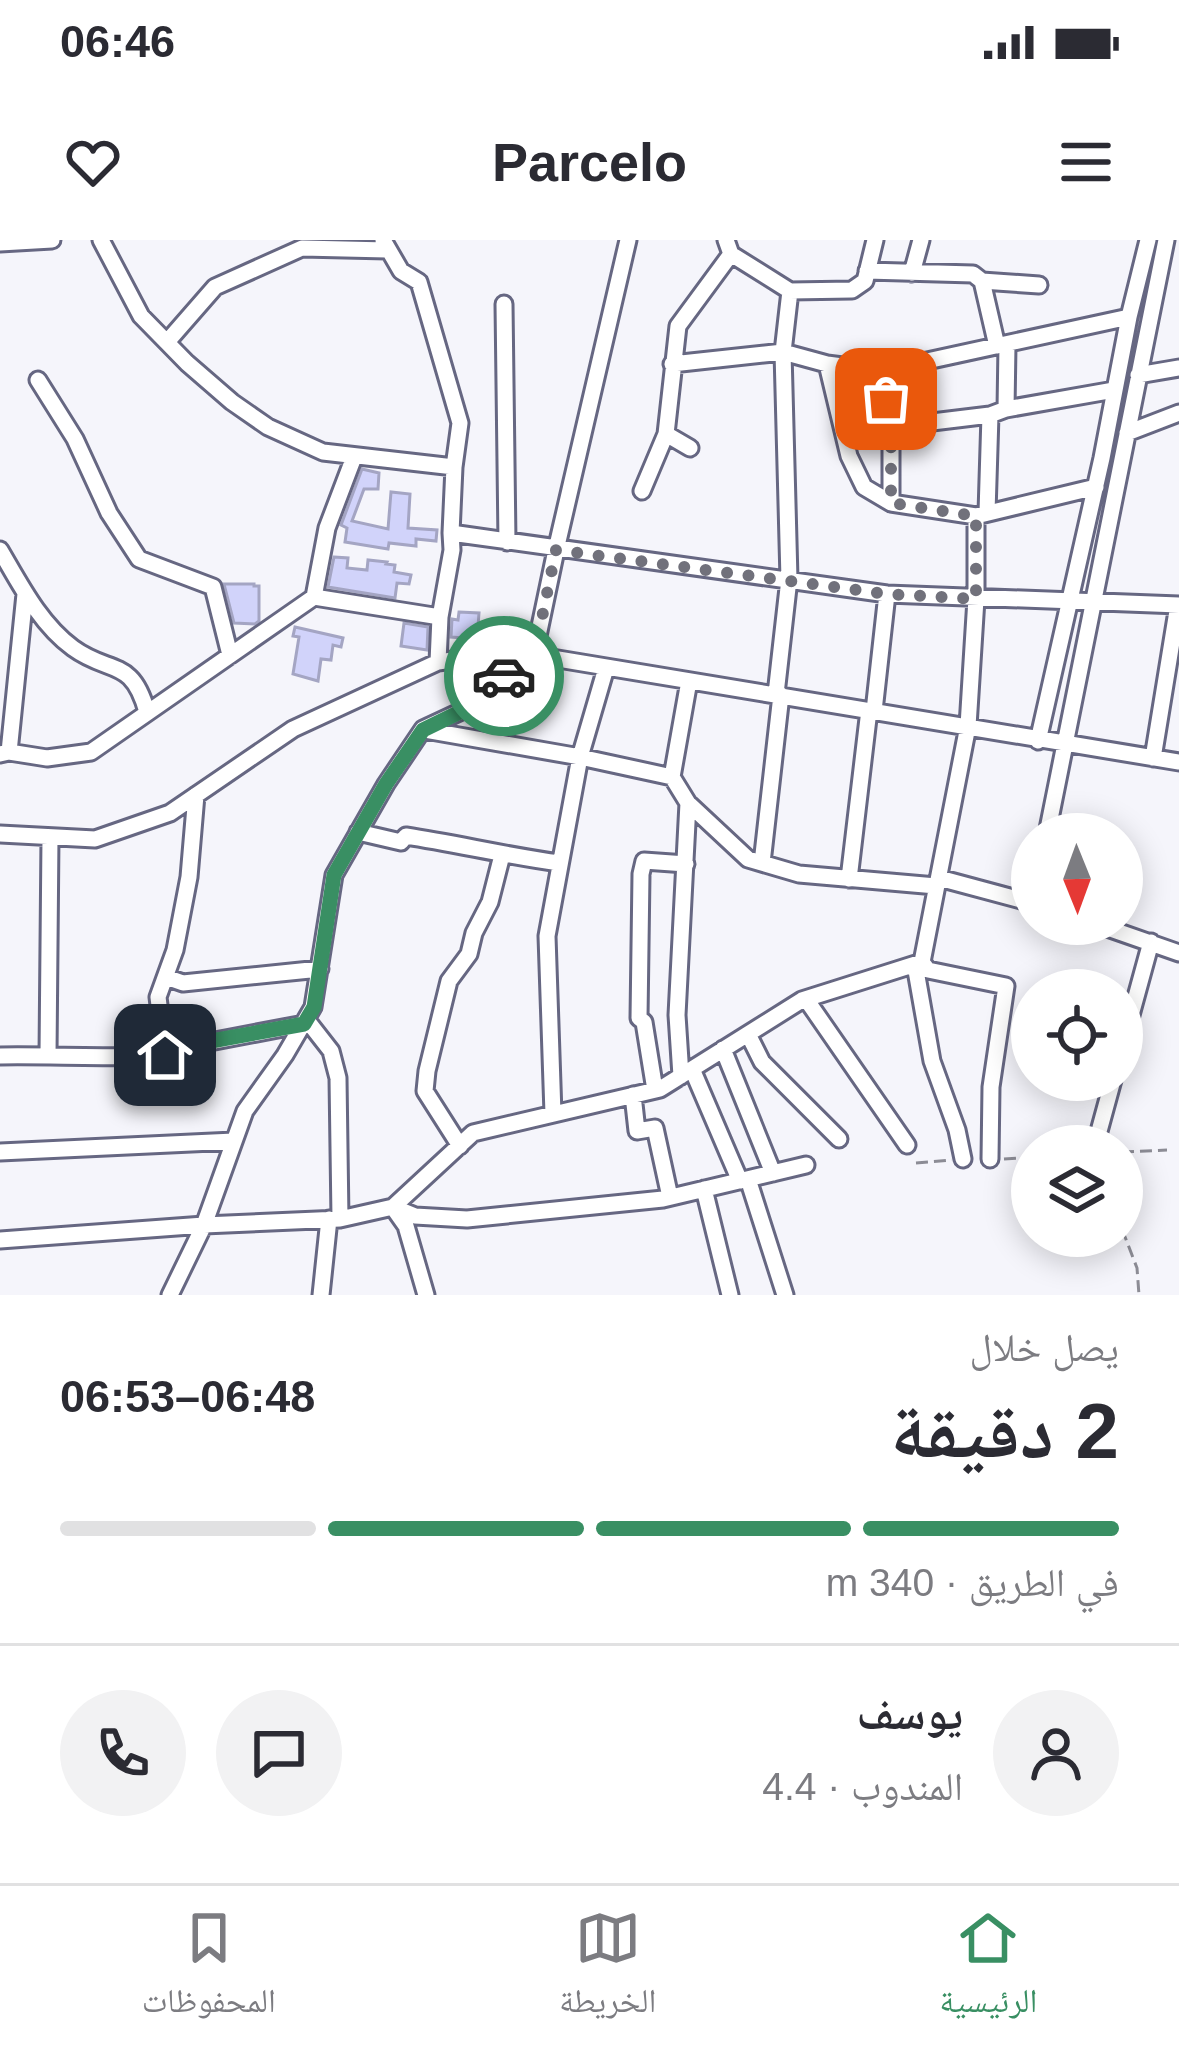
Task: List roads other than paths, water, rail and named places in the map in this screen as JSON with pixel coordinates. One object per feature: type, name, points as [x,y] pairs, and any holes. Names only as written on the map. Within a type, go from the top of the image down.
[{"type":"street","points":[[0,243],[52,240]]},
{"type":"street","points":[[101,240],[141,316],[232,402],[268,427],[323,452],[454,467]]},
{"type":"street","points":[[170,1295],[204,1225],[244,1111],[314,1007],[334,875],[423,730],[468,708],[525,655],[556,550],[628,240]]},
{"type":"street","points":[[642,491],[666,434],[678,326],[729,247],[790,292],[852,290],[865,280],[875,240]]},
{"type":"street","points":[[913,272],[922,240]]},
{"type":"street","points":[[1038,741],[1148,240]]},
{"type":"street","points":[[1051,813],[1166,240]]},
{"type":"street","points":[[167,342],[214,287],[302,248],[385,245],[401,272],[419,282],[460,423],[452,550],[438,662]]},
{"type":"street","points":[[867,272],[974,274],[982,281],[1002,346],[998,412],[982,514],[968,725],[918,963],[932,1061],[963,1159]]},
{"type":"street","points":[[982,281],[1040,284]]},
{"type":"street","points":[[762,863],[789,579],[783,352],[790,292]]},
{"type":"street","points":[[504,304],[507,542]]},
{"type":"street","points":[[672,364],[783,352],[826,364],[881,370],[1129,317]]},
{"type":"street","points":[[826,364],[849,456],[864,487],[891,503],[982,514],[1096,487]]},
{"type":"street","points":[[1138,375],[1179,368]]},
{"type":"street","points":[[881,370],[891,427],[891,503]]},
{"type":"street","points":[[38,380],[139,559],[213,586],[230,655]]},
{"type":"street","points":[[891,427],[1114,390]]},
{"type":"street","points":[[1126,433],[1179,413]]},
{"type":"street","points":[[666,434],[690,448]]},
{"type":"street","points":[[314,597],[327,528],[354,457]]},
{"type":"street","points":[[451,533],[887,594],[1179,605],[1154,758]]},
{"type":"street","points":[[0,550],[35,609],[73,648],[130,676],[147,712]]},
{"type":"street","points":[[25,592],[4,753],[47,758],[91,752],[314,597],[440,617]]},
{"type":"street","points":[[849,879],[887,594]]},
{"type":"street","points":[[0,835],[94,838],[170,813],[293,729],[438,662],[525,655],[1179,762]]},
{"type":"street","points":[[554,1114],[547,936],[580,758],[606,668]]},
{"type":"street","points":[[688,681],[672,778],[688,803],[748,860],[799,874],[938,882],[1011,898]]},
{"type":"street","points":[[423,730],[672,778]]},
{"type":"street","points":[[165,1055],[158,998],[175,950],[189,877],[196,795]]},
{"type":"street","points":[[688,803],[676,1015],[686,1072],[744,1180],[784,1295]]},
{"type":"street","points":[[358,832],[401,842],[406,836],[461,844],[560,863]]},
{"type":"street","points":[[48,1054],[50,837]]},
{"type":"street","points":[[460,1146],[425,1091],[427,1071],[448,981],[469,954],[502,855]]},
{"type":"street","points":[[655,1090],[644,1022],[638,1018],[641,874],[644,861],[686,864]]},
{"type":"street","points":[[1143,940],[1179,953]]},
{"type":"street","points":[[1143,969],[1150,942]]},
{"type":"street","points":[[0,1240],[334,1219],[393,1207],[473,1133],[655,1090],[806,999],[918,963]]},
{"type":"street","points":[[918,963],[928,970],[1006,986],[991,1087],[990,1159]]},
{"type":"street","points":[[166,977],[182,983],[320,969]]},
{"type":"street","points":[[806,999],[907,1145]]},
{"type":"street","points":[[0,1056],[165,1055],[173,1048],[305,1021]]},
{"type":"street","points":[[305,1021],[331,1051],[338,1078],[334,1219],[321,1295]]},
{"type":"street","points":[[748,1034],[762,1062],[839,1139]]},
{"type":"street","points":[[723,1049],[773,1173]]},
{"type":"street","points":[[633,1096],[637,1131],[655,1128],[670,1198]]},
{"type":"street","points":[[0,1152],[234,1141]]},
{"type":"street","points":[[393,1207],[415,1216],[467,1219],[670,1198],[806,1165]]},
{"type":"street","points":[[704,1190],[730,1295]]},
{"type":"street","points":[[393,1207],[406,1226],[425,1295]]}]
